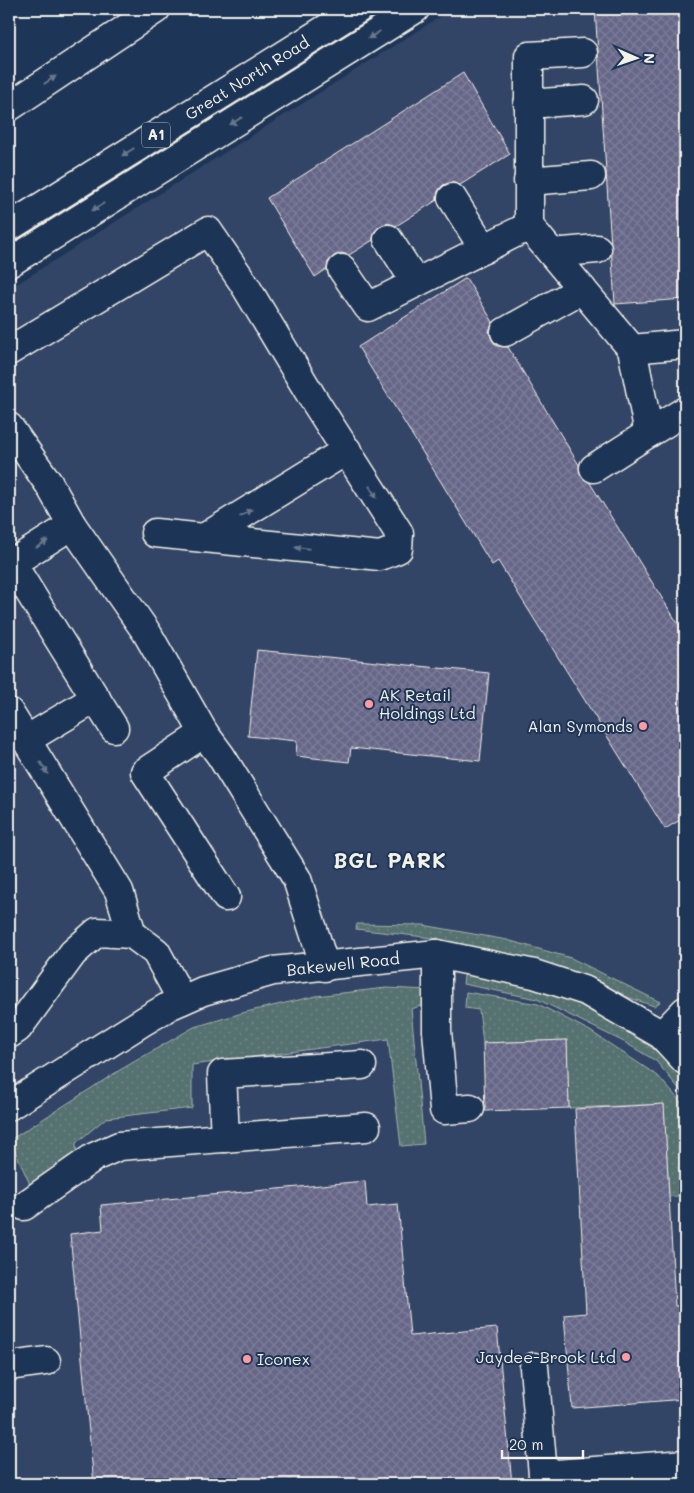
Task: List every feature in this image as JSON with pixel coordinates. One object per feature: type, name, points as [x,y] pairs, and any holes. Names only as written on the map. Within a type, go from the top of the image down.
[{"type":"main road","points":[[9,107],[156,9]]},
{"type":"main road","name":"Great North Road","points":[[9,227],[358,9]]},
{"type":"main road","points":[[9,263],[416,9]]},
{"type":"main road","points":[[583,53],[529,56],[529,226],[632,349],[649,433]]},
{"type":"main road","points":[[528,104],[584,100]]},
{"type":"main road","points":[[528,181],[592,176]]},
{"type":"main road","points":[[452,198],[484,248]]},
{"type":"main road","points":[[342,269],[368,307],[529,226]]},
{"type":"main road","points":[[9,351],[208,231],[243,282],[312,398],[399,533],[398,549],[380,556],[155,533]]},
{"type":"main road","points":[[388,239],[416,283]]},
{"type":"main road","points":[[552,253],[597,250]]},
{"type":"main road","points":[[505,332],[582,290]]},
{"type":"main road","points":[[632,349],[685,344]]},
{"type":"main road","points":[[594,468],[685,411]]},
{"type":"main road","points":[[10,431],[49,484],[72,525],[147,633],[204,733],[221,756],[297,879],[325,967]]},
{"type":"main road","points":[[204,538],[347,450]]},
{"type":"main road","points":[[72,525],[10,562],[114,728]]},
{"type":"main road","points":[[26,740],[96,698]]},
{"type":"main road","points":[[9,712],[119,892],[132,934]]},
{"type":"main road","points":[[204,733],[145,772],[226,896]]},
{"type":"main road","points":[[9,1034],[18,1028],[73,953],[97,932],[132,934],[156,952],[182,1000]]},
{"type":"main road","points":[[437,954],[437,1031],[444,1110],[470,1108]]},
{"type":"main road","name":"Bakewell Road","points":[[9,1106],[57,1074],[182,1000],[203,991],[273,971],[437,954],[534,974],[586,991],[662,1035],[685,1060]]},
{"type":"main road","points":[[662,1035],[685,1011]]},
{"type":"main road","points":[[225,1138],[222,1074],[362,1065]]},
{"type":"main road","points":[[24,1206],[94,1158],[119,1146],[366,1127]]},
{"type":"main road","points":[[9,1366],[46,1361]]},
{"type":"main road","points":[[534,1367],[542,1475],[685,1464]]},
{"type":"shaded area","points":[[452,9],[685,9],[685,1484],[9,1484],[9,289]]},
{"type":"green space","points":[[357,924],[423,925],[507,940],[571,958],[660,1002],[654,1006],[501,954],[433,938],[356,929]]},
{"type":"green space","points":[[465,969],[549,988],[628,1030],[673,1064],[685,1078],[685,1096],[656,1061],[624,1042],[537,999],[463,984]]},
{"type":"green space","points":[[386,988],[429,990],[430,1003],[411,1009],[424,1144],[401,1146],[388,1039],[192,1065],[192,1108],[106,1118],[76,1143],[77,1161],[33,1191],[10,1140],[120,1070],[194,1027],[246,1012],[316,996]]},
{"type":"green space","points":[[466,992],[538,1004],[590,1031],[658,1076],[685,1107],[685,1195],[669,1197],[664,1104],[569,1108],[567,1040],[483,1043],[479,1010],[465,1008]]},
{"type":"building","points":[[595,9],[681,9],[685,59],[685,299],[615,304]]},
{"type":"building","points":[[463,73],[510,154],[460,185],[452,182],[443,185],[438,191],[437,200],[396,226],[388,223],[380,226],[374,232],[373,240],[349,255],[341,253],[334,256],[328,262],[327,269],[315,277],[267,198]]},
{"type":"building","points":[[466,278],[493,322],[489,331],[492,340],[497,346],[508,347],[579,465],[581,476],[590,483],[685,635],[685,817],[665,829],[498,561],[492,565],[358,347]]},
{"type":"building","name":"AK Retail Holdings Ltd","points":[[257,650],[489,673],[480,761],[351,748],[349,762],[296,756],[297,741],[248,736]]},
{"type":"building","points":[[567,1040],[569,1108],[485,1111],[483,1043]]},
{"type":"building","points":[[664,1104],[675,1306],[685,1306],[685,1399],[572,1408],[564,1315],[586,1313],[575,1109]]},
{"type":"building","name":"Iconex","points":[[365,1181],[367,1207],[398,1204],[410,1336],[497,1328],[512,1484],[94,1484],[70,1234],[103,1230],[101,1205]]},
{"type":"place","name":"AK Retail Holdings Ltd","points":[[369,704]]},
{"type":"place","name":"Alan Symonds","points":[[643,726]]},
{"type":"place","name":"Jaydee-Brook Ltd","points":[[626,1357]]},
{"type":"place","name":"Iconex","points":[[247,1359]]},
{"type":"district","name":"BGL PARK","points":[[390,861]]}]
